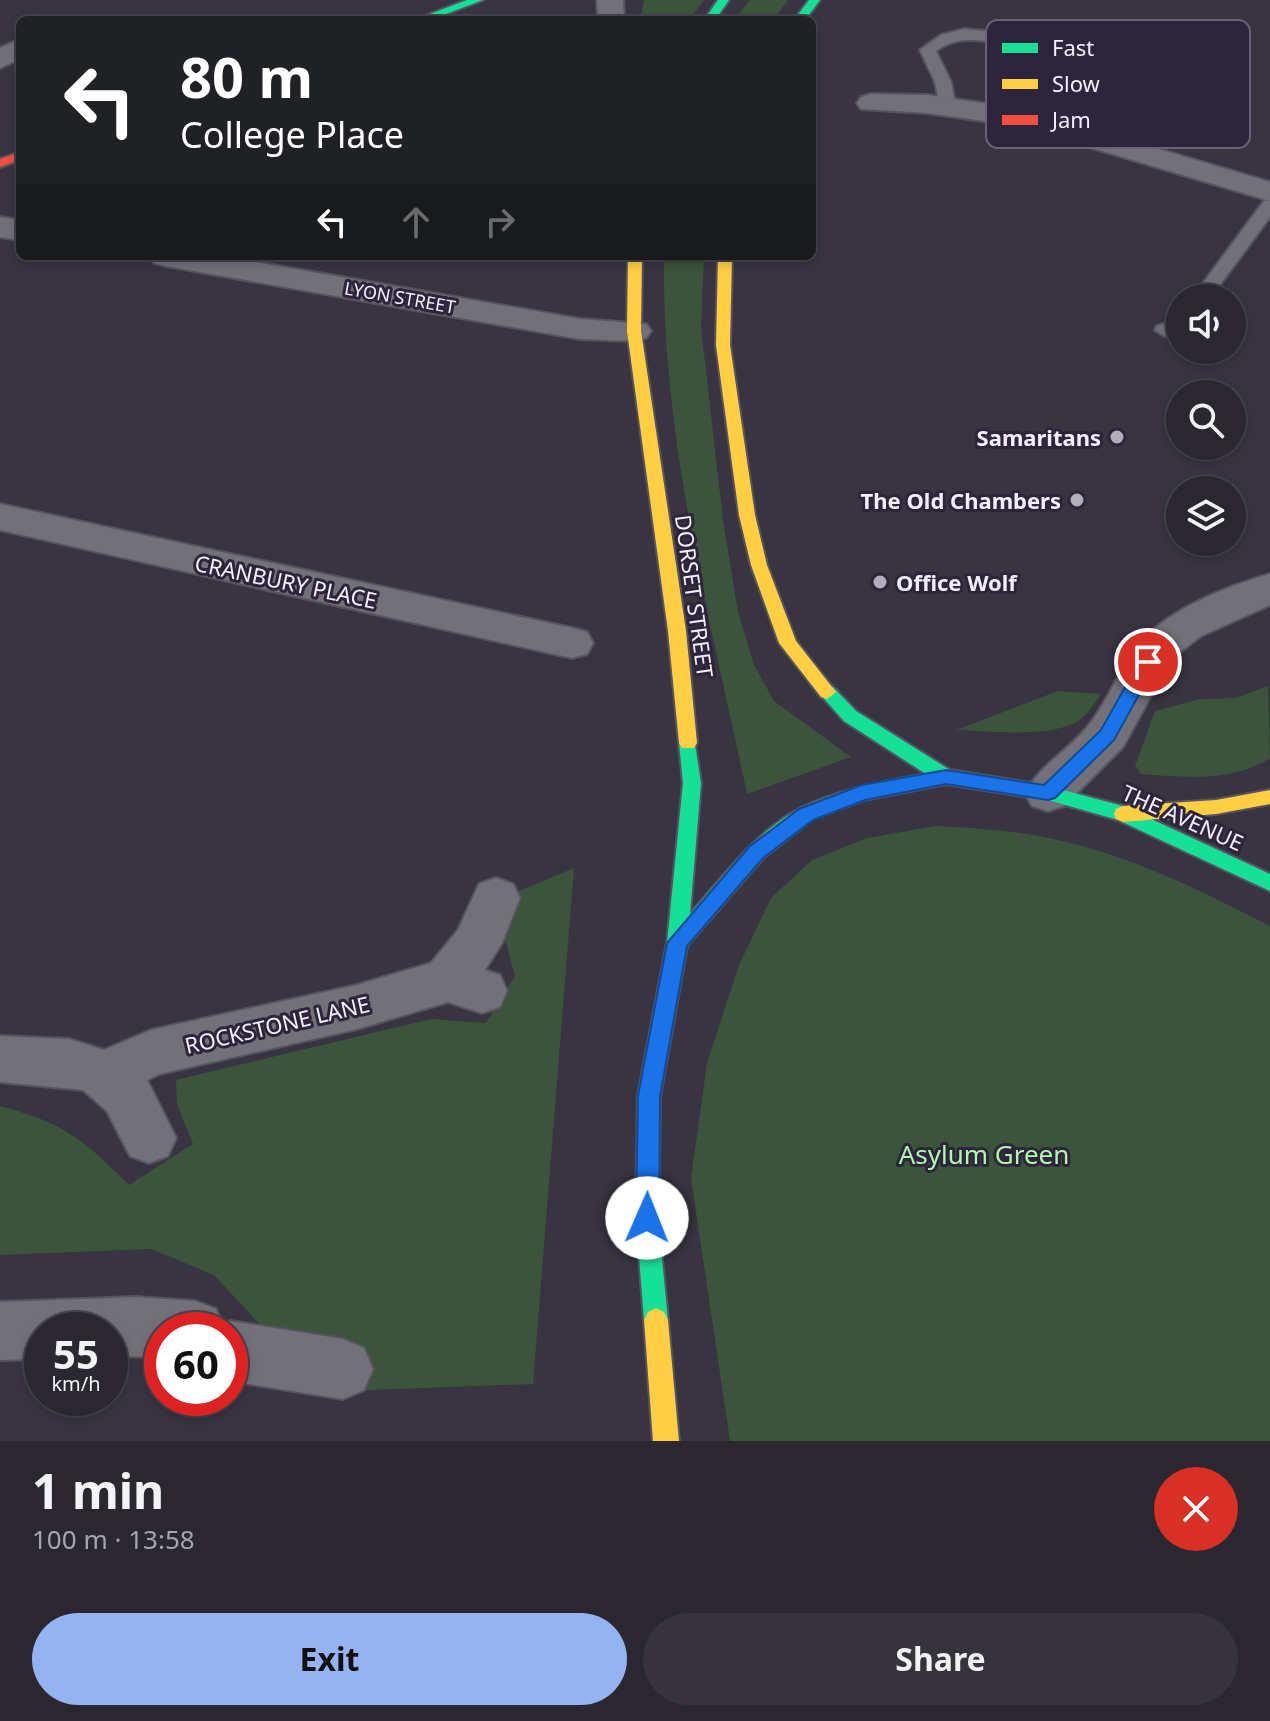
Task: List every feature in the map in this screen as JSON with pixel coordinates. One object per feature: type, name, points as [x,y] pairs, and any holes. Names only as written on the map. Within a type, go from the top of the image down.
[{"type":"main road","points":[[431,16],[478,0]]},
{"type":"main road","points":[[802,16],[815,0]]},
{"type":"main road","name":"DORSET STREET","points":[[635,260],[634,331],[677,631],[692,783],[677,943]]},
{"type":"main road","points":[[725,260],[723,345],[747,515],[759,565],[788,643],[815,680],[850,716],[946,777]]},
{"type":"main road","name":"THE AVENUE","points":[[677,943],[756,852],[806,814],[862,793],[946,777],[1048,793],[1123,814],[1270,883]]},
{"type":"main road","points":[[1123,814],[1216,807],[1270,797]]},
{"type":"main road","points":[[666,1441],[647,1218],[649,1111],[677,943]]},
{"type":"street","points":[[871,103],[948,107],[986,113]]},
{"type":"street","points":[[1123,148],[1270,192]]},
{"type":"street","name":"LYON STREET","points":[[189,260],[580,329],[634,331]]},
{"type":"street","name":"CRANBURY PLACE","points":[[0,517],[572,643]]},
{"type":"street","points":[[1048,793],[1107,735],[1148,662],[1164,642],[1186,625],[1270,588]]},
{"type":"street","name":"ROCKSTONE LANE","points":[[107,1074],[151,1053],[465,986],[477,943],[496,898]]},
{"type":"street","points":[[0,1059],[76,1064],[107,1074],[126,1095],[149,1138]]},
{"type":"street","points":[[0,1331],[144,1327]]},
{"type":"street","points":[[248,1354],[343,1369]]},
{"type":"lane","points":[[948,107],[943,82],[928,50],[940,40],[958,32],[986,35]]},
{"type":"lane","points":[[1211,284],[1270,205]]},
{"type":"green space","points":[[644,0],[704,0],[692,16],[641,16]]},
{"type":"green space","points":[[750,0],[788,0],[776,16],[737,16]]},
{"type":"green space","points":[[664,260],[704,260],[701,327],[723,520],[738,612],[754,665],[774,701],[851,757],[747,794],[690,527],[670,392]]},
{"type":"green space","points":[[1268,686],[1270,758],[1224,775],[1141,774],[1135,766],[1155,711],[1200,699],[1236,698]]},
{"type":"green space","points":[[1058,691],[1101,694],[1081,719],[1055,729],[1038,732],[956,730]]},
{"type":"green space","name":"Asylum Green","points":[[936,826],[1013,832],[1113,855],[1167,876],[1270,926],[1270,1441],[730,1441],[691,1178],[707,1063],[739,965],[771,898],[812,860],[867,838]]},
{"type":"green space","points":[[574,868],[533,1384],[344,1391],[264,1329],[214,1275],[151,1249],[0,1255],[0,1106],[57,1126],[85,1144],[129,1185],[193,1144],[177,1104],[176,1080],[431,1019],[486,1023],[515,976],[502,928],[519,891]]},
{"type":"traffic: fast","points":[[431,16],[478,0]]},
{"type":"traffic: fast","points":[[712,16],[724,0]]},
{"type":"traffic: fast","points":[[802,16],[815,0]]},
{"type":"traffic: fast","points":[[827,692],[850,716],[946,777]]},
{"type":"traffic: fast","points":[[656,1320],[647,1218],[649,1096],[677,943],[692,783],[688,743]]},
{"type":"traffic: fast","points":[[677,943],[756,852],[806,814],[862,793],[946,777],[1048,793],[1123,814],[1270,883]]},
{"type":"traffic: slow","points":[[635,260],[634,331],[677,631],[688,743]]},
{"type":"traffic: slow","points":[[725,260],[723,345],[747,515],[759,565],[788,643],[827,692]]},
{"type":"traffic: slow","points":[[1123,814],[1216,807],[1270,797]]},
{"type":"traffic: slow","points":[[656,1320],[666,1441]]},
{"type":"traffic: jam","points":[[0,163],[16,157]]},
{"type":"place","name":"Samaritans","points":[[1117,437]]},
{"type":"place","name":"The Old Chambers","points":[[1077,500]]},
{"type":"place","name":"Office Wolf","points":[[880,582]]},
{"type":"route","points":[[647,1218],[649,1096],[677,943],[756,852],[806,814],[862,793],[946,777],[1048,793],[1107,735],[1119,719],[1148,662]]}]
